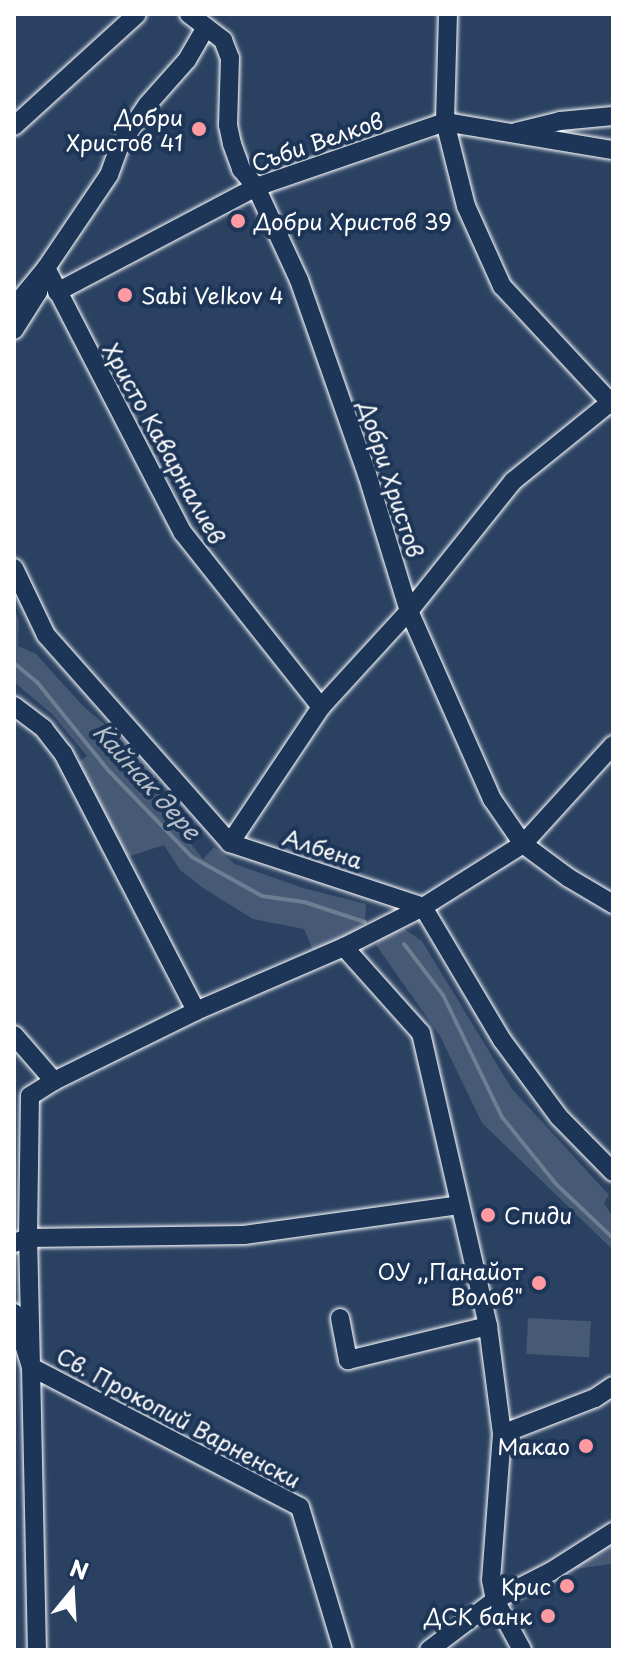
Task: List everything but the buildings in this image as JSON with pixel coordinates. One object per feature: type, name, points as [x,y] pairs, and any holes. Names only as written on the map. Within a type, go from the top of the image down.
[{"type":"street","points":[[14,126],[137,14]]},
{"type":"street","name":"Добри Христов","points":[[189,14],[223,40],[230,58],[228,125],[241,169],[256,187],[299,280],[367,474],[409,611],[492,799],[523,844],[569,878],[613,904]]},
{"type":"street","points":[[14,568],[46,635],[230,843],[321,707],[409,611],[513,481],[612,402],[502,286],[466,206],[445,122],[448,14]]},
{"type":"street","points":[[14,307],[46,268],[109,175],[120,145],[147,105],[187,60],[205,29]]},
{"type":"street","points":[[506,135],[560,121],[613,116]]},
{"type":"street","points":[[445,122],[506,135],[613,150]]},
{"type":"street","name":"Съби Велков","points":[[57,292],[256,187],[445,122]]},
{"type":"street","points":[[14,330],[38,292],[46,268]]},
{"type":"street","name":"Христо Каварналиев","points":[[46,268],[183,533],[321,707]]},
{"type":"street","points":[[14,706],[44,729],[63,753],[196,1011]]},
{"type":"street","points":[[37,1650],[31,1367],[21,1241],[30,1096],[54,1081],[196,1011],[344,947],[423,907],[523,844],[613,745]]},
{"type":"street","name":"Албена","points":[[230,843],[423,907]]},
{"type":"street","points":[[423,907],[502,1040],[559,1117],[613,1172]]},
{"type":"street","points":[[344,947],[421,1033],[488,1326],[502,1434],[491,1580],[495,1600],[522,1650]]},
{"type":"street","points":[[14,1035],[54,1081]]},
{"type":"street","points":[[21,1241],[244,1235],[459,1205]]},
{"type":"street","points":[[14,1315],[31,1367]]},
{"type":"street","points":[[340,1318],[348,1360],[488,1326]]},
{"type":"street","name":"Св. Прокопий Варненски","points":[[31,1367],[300,1507],[343,1650]]},
{"type":"street","points":[[502,1434],[595,1398],[613,1386]]},
{"type":"street","points":[[429,1650],[495,1600],[550,1572],[613,1532]]},
{"type":"shaded area","points":[[14,607],[19,621],[18,646],[36,654],[83,706],[153,770],[164,810],[203,859],[214,847],[235,864],[303,888],[366,904],[365,922],[350,937],[315,955],[304,929],[253,919],[180,870],[164,845],[124,858],[76,764],[87,756],[53,715],[14,682]]},
{"type":"shaded area","points":[[404,929],[422,941],[512,1089],[609,1195],[604,1203],[613,1217],[613,1250],[482,1123],[440,1036],[376,945],[382,936]]},
{"type":"shaded area","points":[[528,1318],[591,1321],[589,1357],[526,1354]]},
{"type":"shaded area","points":[[613,1532],[613,1564],[550,1572]]},
{"type":"waterway","name":"Кайнак дере","points":[[14,663],[37,682],[108,770],[192,857],[262,896],[304,902],[365,922]]},
{"type":"waterway","name":"Кайнак дере","points":[[404,944],[443,995],[502,1117],[556,1184],[613,1238]]},
{"type":"place","name":"Добри Христов 41","points":[[199,129]]},
{"type":"place","name":"Добри Христов 39","points":[[238,221]]},
{"type":"place","name":"Sabi Velkov 4","points":[[125,295]]},
{"type":"place","name":"Спиди","points":[[488,1215]]},
{"type":"place","name":"ОУ ,,Панайот Волов\"","points":[[539,1283]]},
{"type":"place","name":"Макао","points":[[586,1446]]},
{"type":"place","name":"Крис","points":[[567,1586]]},
{"type":"place","name":"ДСК банк","points":[[548,1616]]}]
